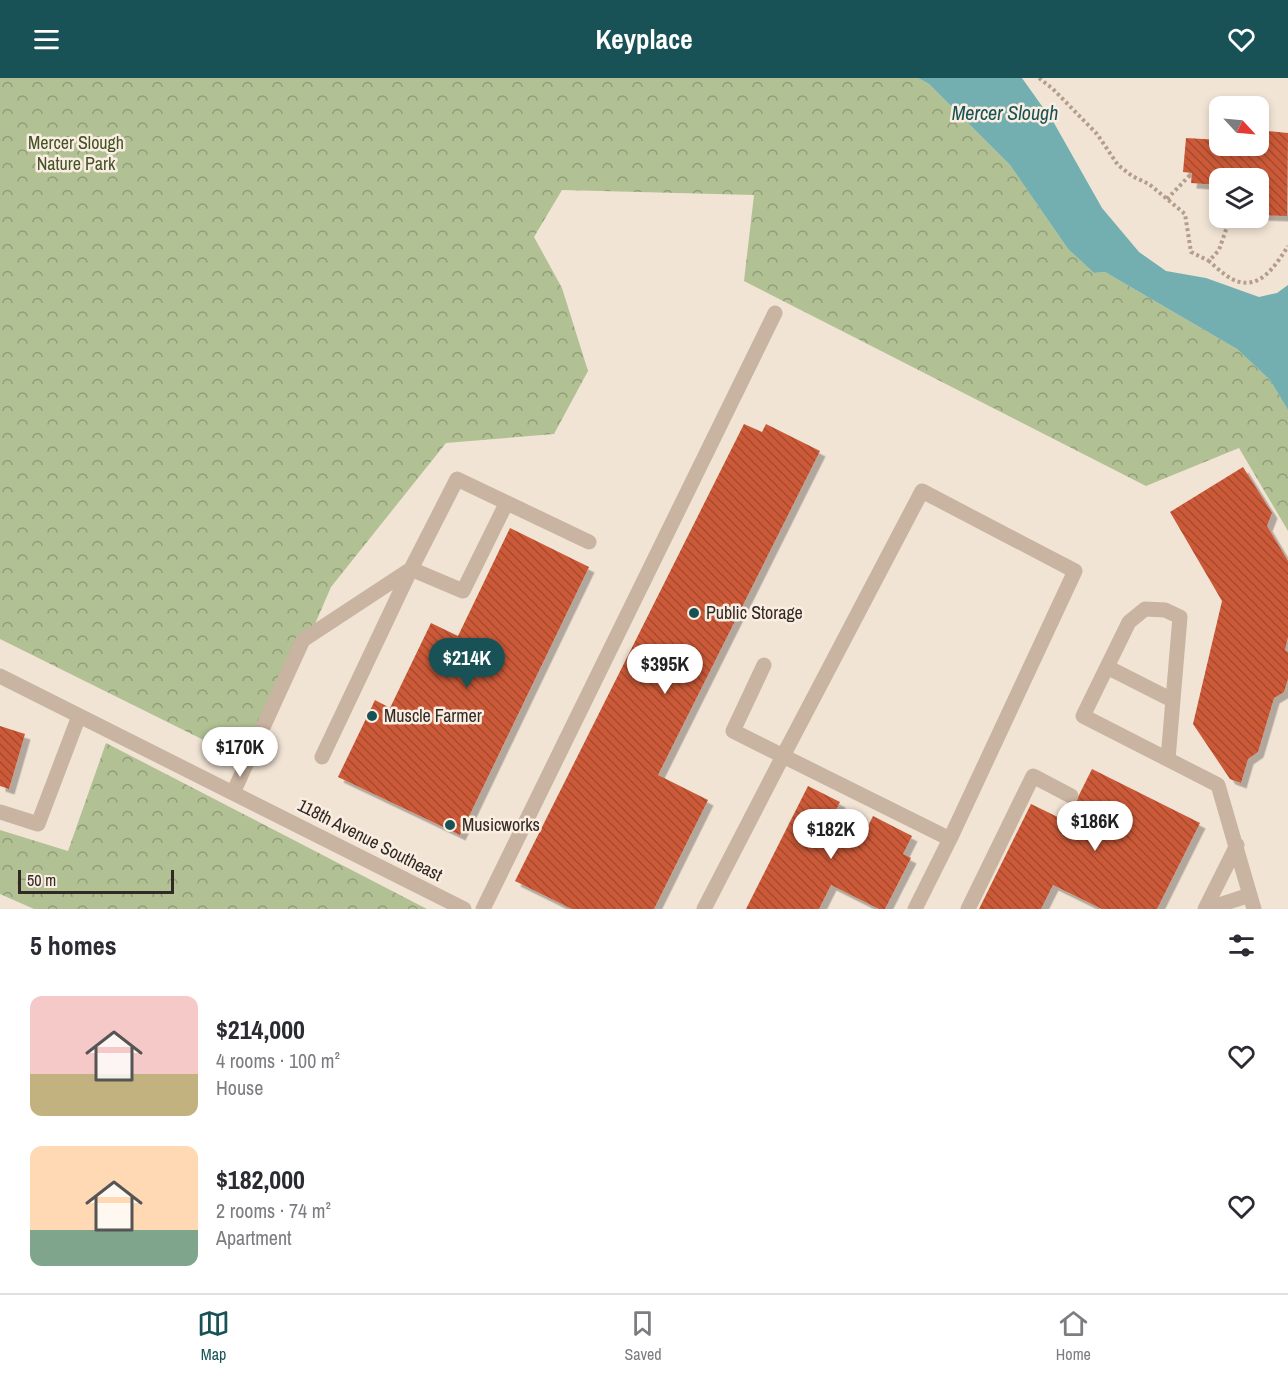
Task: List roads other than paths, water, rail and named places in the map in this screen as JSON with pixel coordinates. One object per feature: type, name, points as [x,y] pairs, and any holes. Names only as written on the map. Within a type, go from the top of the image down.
[{"type":"street","points":[[483,909],[775,313]]},
{"type":"street","points":[[322,757],[411,569],[457,479],[589,542]]},
{"type":"street","points":[[704,909],[922,491],[1075,571],[915,909]]},
{"type":"street","points":[[411,569],[463,591],[506,504]]},
{"type":"street","points":[[233,793],[303,640],[411,569]]},
{"type":"street","points":[[1168,759],[1180,617],[1165,610],[1145,609],[1129,622],[1083,716],[1218,785],[1252,902],[1206,909]]},
{"type":"street","points":[[764,665],[733,731],[950,838]]},
{"type":"street","points":[[1107,667],[1172,700]]},
{"type":"street","name":"118th Avenue Southeast","points":[[0,676],[464,909]]},
{"type":"street","points":[[0,812],[38,824],[79,716]]},
{"type":"street","points":[[968,909],[1033,776],[1071,796]]},
{"type":"street","points":[[1206,909],[1237,845]]},
{"type":"water","name":"Mercer Slough","points":[[918,78],[1022,78],[1054,123],[1102,208],[1139,252],[1166,271],[1206,278],[1259,297],[1277,293],[1288,285],[1288,410],[1270,380],[1237,349],[1105,272],[1094,273],[1068,249],[1010,165],[929,84]]},
{"type":"place","name":"Public Storage","points":[[694,613]]},
{"type":"place","name":"Muscle Farmer","points":[[372,716]]},
{"type":"place","name":"Musicworks","points":[[450,825]]},
{"type":"park label","name":"Mercer Slough Nature Park","points":[[76,154]]}]
